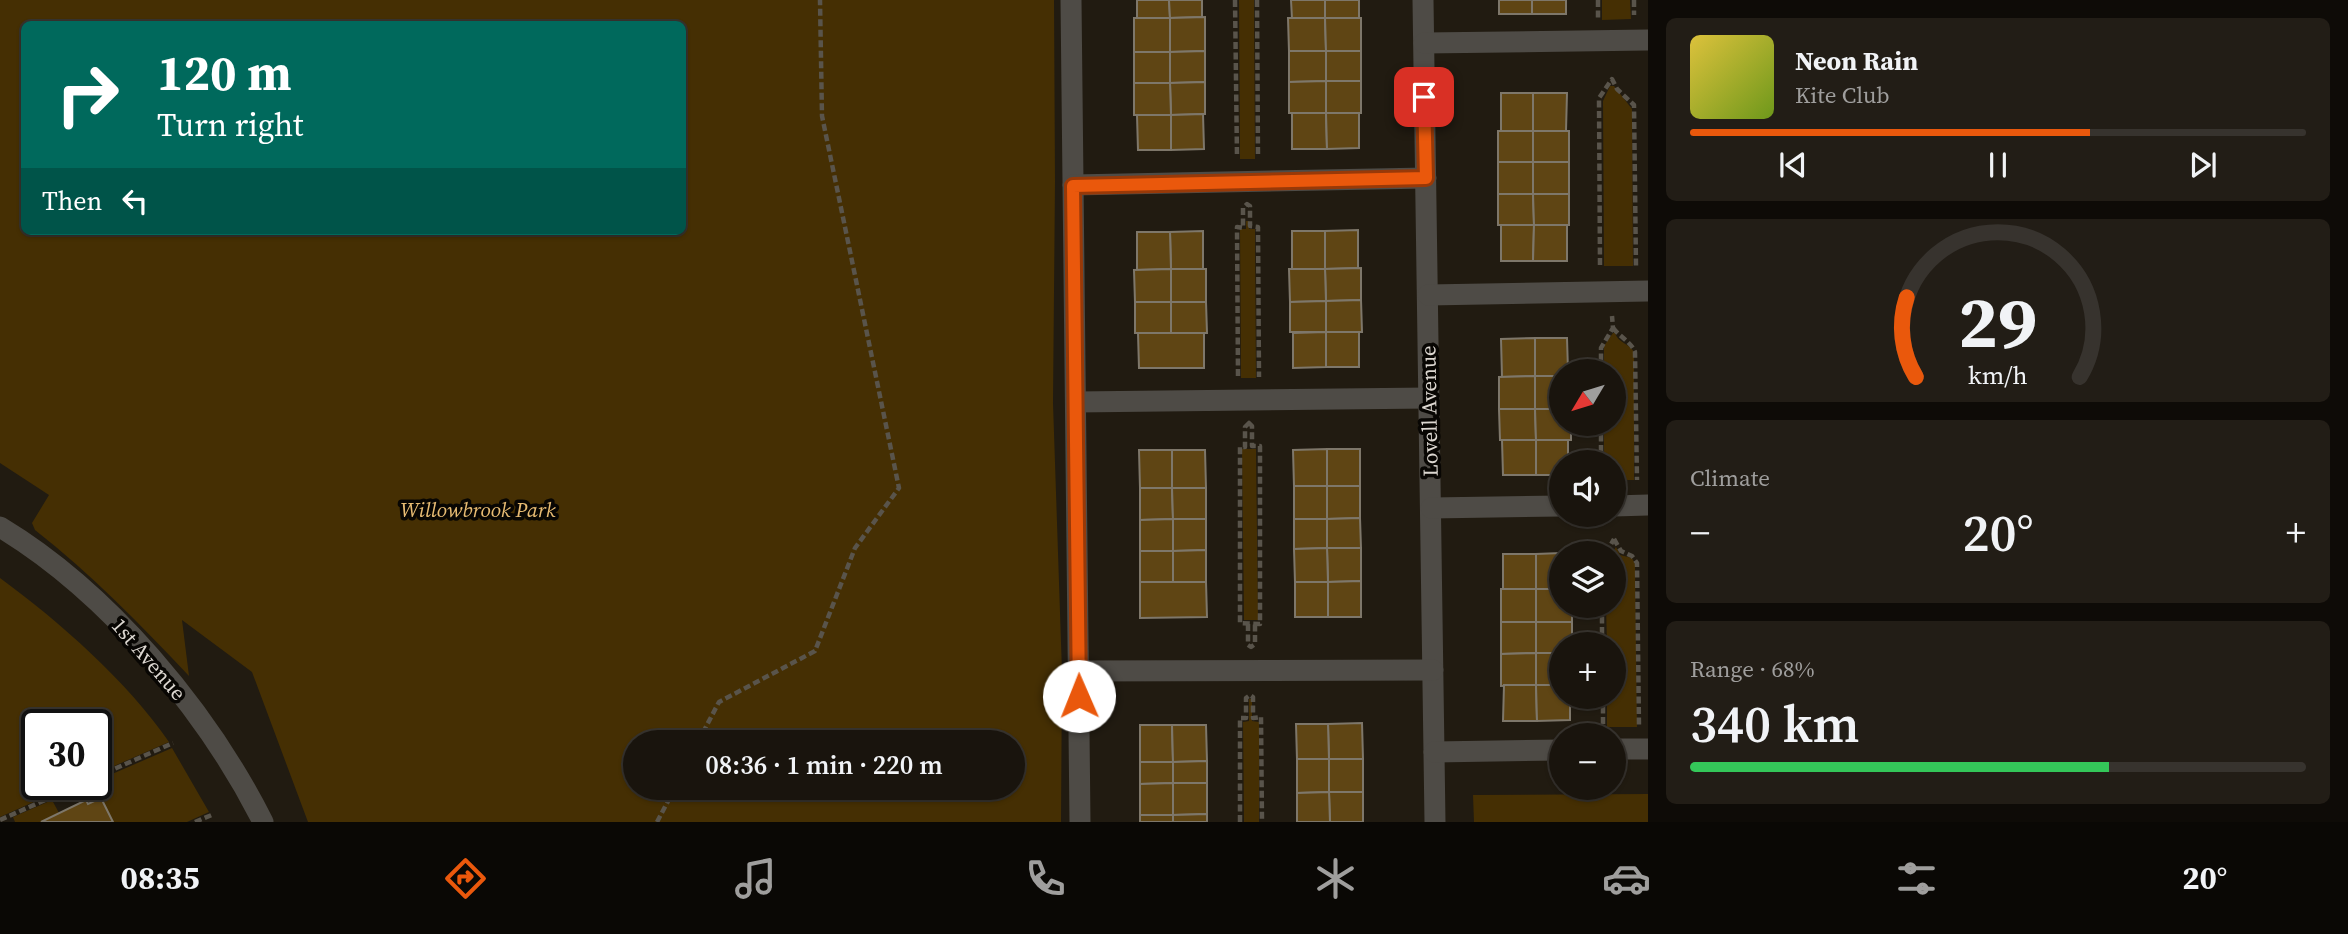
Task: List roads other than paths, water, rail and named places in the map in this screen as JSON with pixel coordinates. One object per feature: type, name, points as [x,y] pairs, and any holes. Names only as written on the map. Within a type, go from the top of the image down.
[{"type":"street","points":[[1072,0],[1080,822]]},
{"type":"street","name":"Lovell Avenue","points":[[1423,0],[1435,822]]},
{"type":"street","points":[[1424,43],[1648,40]]},
{"type":"street","points":[[1073,186],[1426,178]]},
{"type":"street","points":[[1428,295],[1648,291]]},
{"type":"street","points":[[1076,401],[1429,398]]},
{"type":"street","points":[[1626,506],[1648,505]]},
{"type":"street","points":[[1431,508],[1549,506]]},
{"type":"street","name":"1st Avenue","points":[[0,527],[53,565],[98,604],[156,663],[206,727],[248,792],[263,822]]},
{"type":"street","points":[[1079,671],[1433,670]]},
{"type":"street","points":[[1626,749],[1648,749]]},
{"type":"street","points":[[1434,752],[1549,750]]},
{"type":"park label","name":"Willowbrook Park","points":[[478,509]]}]
